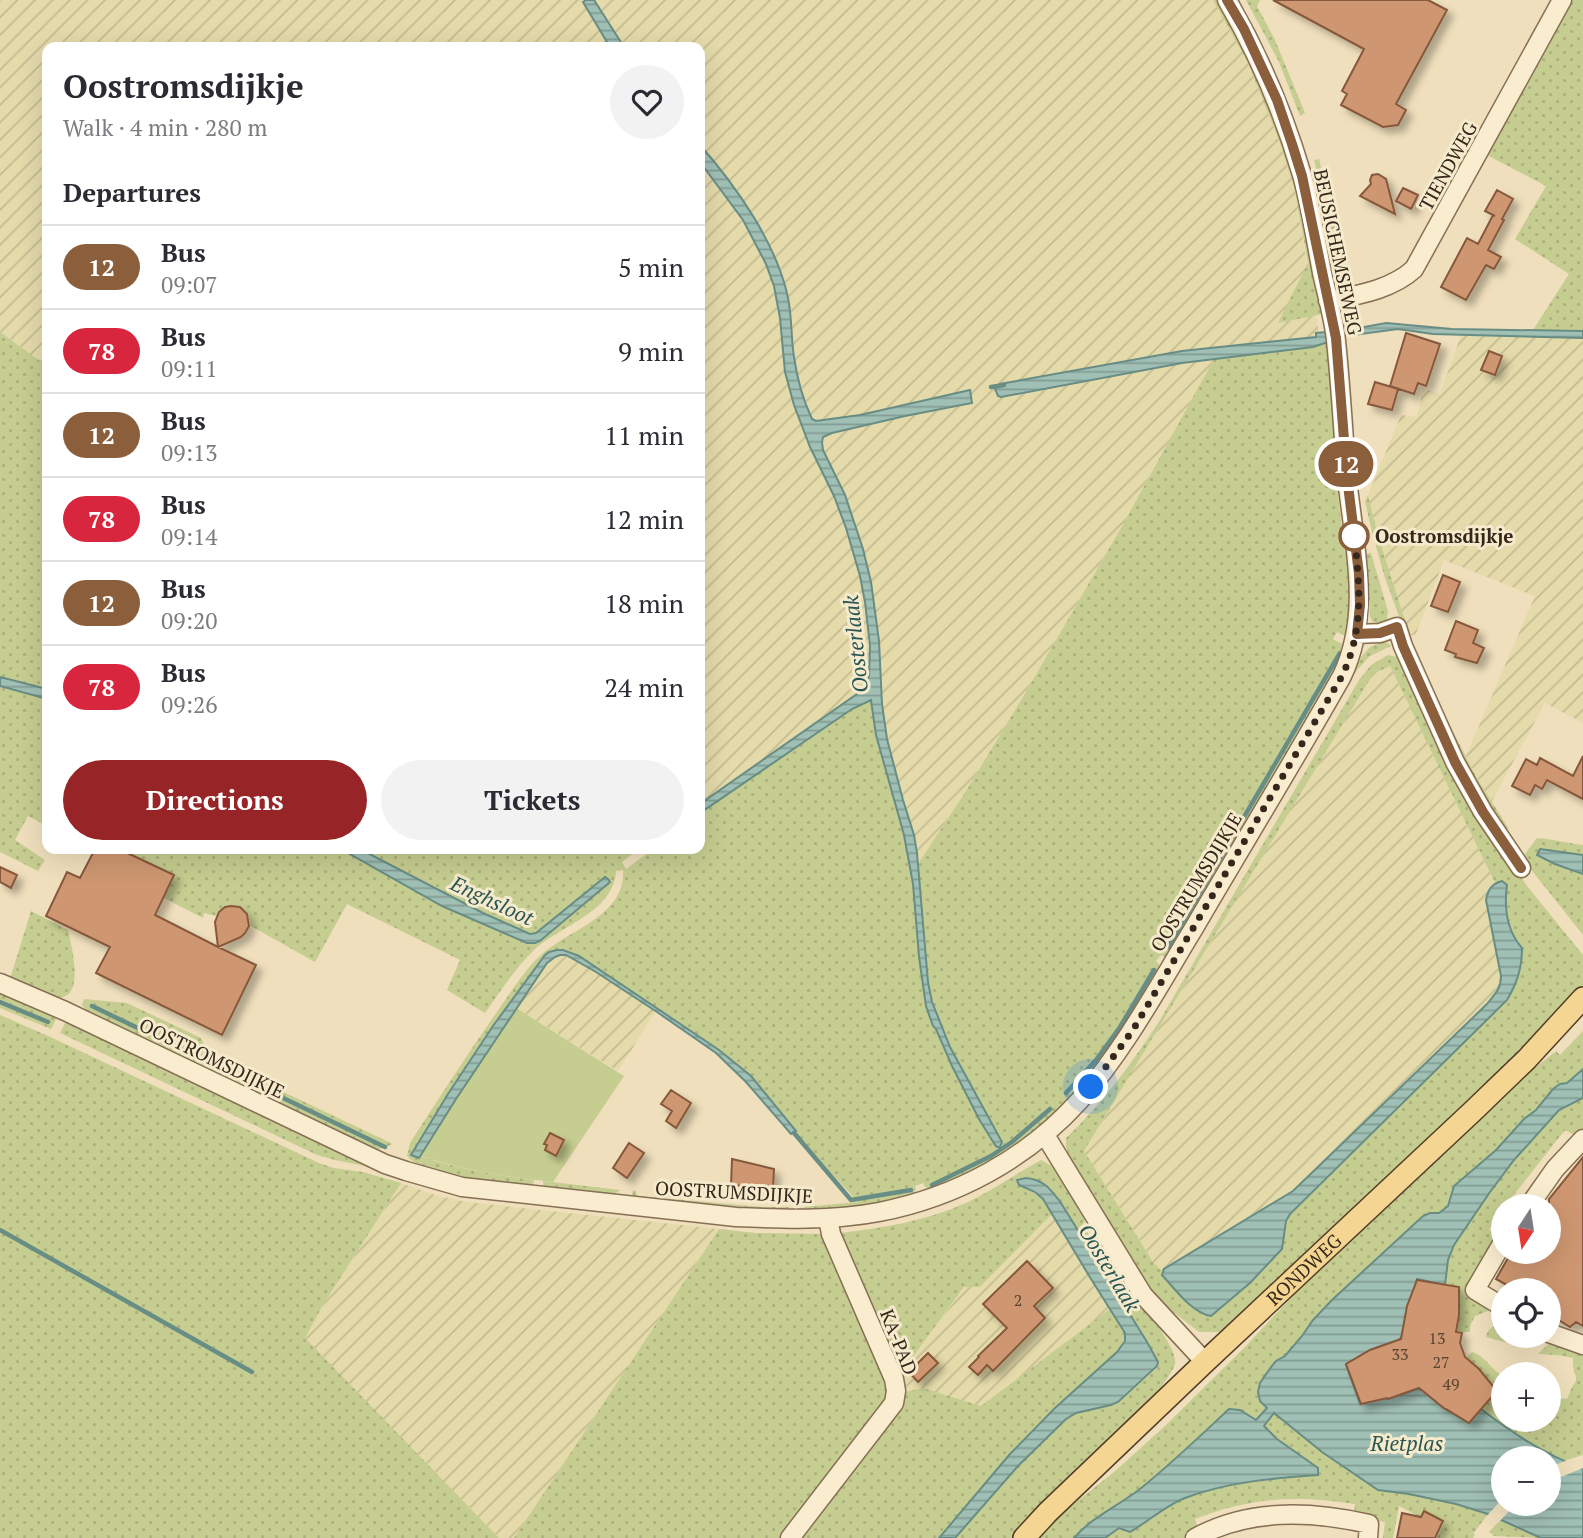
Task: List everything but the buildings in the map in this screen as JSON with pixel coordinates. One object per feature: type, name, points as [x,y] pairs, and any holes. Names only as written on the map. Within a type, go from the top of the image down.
[{"type":"main road","name":"RONDWEG","points":[[1024,1538],[1205,1362],[1474,1111],[1583,998]]},
{"type":"street","name":"BEUSICHEMSEWEG","points":[[1227,0],[1244,29],[1277,100],[1292,144],[1302,176],[1336,338],[1347,477],[1359,574],[1357,634]]},
{"type":"street","name":"TIENDWEG","points":[[1328,301],[1392,284],[1414,269],[1562,0]]},
{"type":"street","points":[[1357,634],[1380,633],[1397,627],[1455,762],[1483,812],[1521,868]]},
{"type":"street","name":"OOSTRUMSDIJKJE","points":[[406,1171],[462,1186],[507,1193],[736,1217],[779,1219],[828,1218],[879,1212],[940,1196],[985,1175],[1045,1135],[1091,1087],[1133,1030],[1338,684],[1350,660],[1357,634]]},
{"type":"street","name":"OOSTROMSDIJKJE","points":[[0,983],[53,1005],[385,1164],[406,1171]]},
{"type":"street","points":[[1045,1135],[1143,1295],[1205,1362]]},
{"type":"street","points":[[1537,1194],[1555,1169],[1583,1139]]},
{"type":"street","name":"KA-PAD","points":[[790,1538],[894,1403],[896,1391],[894,1379],[831,1234],[828,1218]]},
{"type":"street","points":[[1491,1263],[1475,1290],[1491,1300]]},
{"type":"street","points":[[1561,1337],[1583,1345]]},
{"type":"street","points":[[1195,1538],[1240,1521],[1289,1514],[1321,1515],[1369,1524],[1368,1538]]},
{"type":"shaded area","points":[[0,0],[586,0],[584,2],[607,42],[42,42],[42,362],[0,332]]},
{"type":"shaded area","points":[[595,0],[1213,0],[1247,61],[1279,140],[1294,187],[1319,333],[1316,333],[1317,337],[1182,351],[1000,384],[995,389],[996,394],[1001,397],[1214,359],[1121,528],[1023,697],[918,864],[914,835],[887,739],[882,704],[878,628],[867,564],[845,495],[823,450],[822,439],[832,433],[972,403],[970,391],[860,415],[816,421],[812,419],[797,373],[790,308],[779,267],[741,197],[705,151],[705,42],[621,42]]},
{"type":"shaded area","points":[[705,169],[743,220],[771,276],[778,303],[785,372],[794,405],[810,447],[834,496],[857,563],[865,602],[870,672],[866,686],[859,694],[705,801]]},
{"type":"shaded area","points":[[1461,335],[1583,338],[1583,723],[1545,703],[1491,803],[1466,756],[1535,596],[1444,560],[1416,634],[1410,636],[1378,536],[1368,495],[1401,415],[1417,417],[1423,388],[1440,394]]},
{"type":"shaded area","points":[[1390,666],[1495,883],[1486,900],[1501,985],[1487,1004],[1293,1191],[1162,1271],[1153,1262],[1084,1151],[1373,673]]},
{"type":"shaded area","points":[[560,955],[566,955],[596,972],[656,1011],[618,1071],[516,1008],[547,963]]},
{"type":"shaded area","points":[[401,1183],[435,1195],[467,1202],[719,1229],[514,1538],[499,1538],[304,1338]]},
{"type":"shaded area","points":[[1052,1214],[1110,1309],[981,1407],[923,1388],[900,1393],[898,1377],[906,1372],[903,1369],[965,1287],[981,1287]]},
{"type":"green space","points":[[1213,0],[1219,0],[1230,19],[1269,100],[1297,186],[1323,314],[1278,323],[1308,263],[1294,187],[1279,140],[1247,61]]},
{"type":"green space","points":[[1246,0],[1260,0],[1257,6],[1275,40],[1305,113],[1300,116],[1279,62]]},
{"type":"green space","points":[[1567,0],[1583,0],[1583,331],[1533,330],[1569,274],[1515,239],[1546,186],[1483,153]]},
{"type":"green space","points":[[1319,159],[1342,259],[1342,282],[1314,160]]},
{"type":"green space","points":[[0,332],[42,362],[42,688],[0,677]]},
{"type":"green space","points":[[1328,342],[1334,430],[1343,494],[1338,495],[1345,552],[1350,552],[1352,574],[1349,638],[1337,632],[1333,639],[1347,647],[1333,677],[1167,958],[1161,955],[1156,961],[1162,969],[1101,1063],[1066,1103],[1026,1138],[981,1168],[933,1191],[923,1183],[915,1186],[911,1198],[862,1207],[805,1212],[804,1207],[858,1202],[804,1144],[751,1076],[719,1050],[579,956],[563,950],[549,952],[540,961],[493,1026],[417,1145],[419,1158],[421,1156],[491,1174],[534,1180],[532,1188],[447,1174],[416,1163],[407,1156],[410,1143],[524,974],[553,945],[606,910],[621,886],[623,870],[616,871],[606,898],[595,908],[532,952],[485,1013],[447,990],[460,960],[347,904],[315,962],[251,926],[243,908],[233,905],[221,910],[216,916],[204,913],[203,918],[162,897],[171,875],[130,854],[350,854],[442,906],[509,935],[540,941],[610,882],[536,933],[530,934],[483,913],[370,854],[633,854],[622,862],[626,869],[646,854],[705,854],[705,810],[852,709],[871,700],[876,735],[904,835],[913,884],[926,1006],[964,1090],[995,1145],[1000,1147],[1002,1142],[950,1047],[932,1002],[918,864],[1023,697],[1121,528],[1214,359],[1313,347]]},
{"type":"green space","points":[[1368,495],[1378,536],[1410,636],[1407,638],[1372,532],[1365,501]]},
{"type":"green space","points":[[1371,553],[1388,611],[1387,620],[1379,624],[1372,621],[1370,616],[1365,554]]},
{"type":"green space","points":[[1382,641],[1391,646],[1370,656],[1357,670],[1145,1028],[1110,1078],[1070,1124],[1312,742],[1362,656],[1370,647]]},
{"type":"green space","points":[[1388,655],[1402,660],[1506,856],[1583,955],[1583,985],[1551,1023],[1328,1237],[1221,1332],[1199,1332],[1163,1304],[1150,1290],[1072,1163],[1066,1147],[1066,1138],[1116,1082],[1160,1020],[1359,680],[1371,665]],"holes":[[[1390,666],[1495,883],[1502,881],[1507,885],[1508,918],[1513,934],[1522,948],[1520,972],[1507,1000],[1290,1214],[1286,1221],[1282,1249],[1250,1283],[1211,1316],[1162,1275],[1162,1271],[1153,1262],[1084,1151],[1373,674]]]},
{"type":"green space","points":[[0,682],[42,692],[42,823],[28,816],[15,840],[45,860],[38,871],[0,852]]},
{"type":"green space","points":[[1444,714],[1478,780],[1509,829],[1502,828],[1441,721]]},
{"type":"green space","points":[[1537,838],[1583,845],[1583,855],[1540,849],[1537,855],[1583,874],[1583,935],[1522,858]]},
{"type":"green space","points":[[31,911],[68,930],[75,977],[69,993],[63,997],[44,994],[10,979]]},
{"type":"green space","points":[[0,991],[54,1013],[56,1019],[51,1029],[0,1008]]},
{"type":"green space","points":[[84,999],[127,1003],[201,1038],[210,1057],[393,1144],[377,1150],[89,1013],[82,1005]]},
{"type":"green space","points":[[513,1006],[624,1076],[553,1182],[483,1172],[416,1154]]},
{"type":"green space","points":[[0,1015],[319,1163],[401,1183],[305,1338],[499,1538],[0,1538]]},
{"type":"green space","points":[[71,1021],[390,1171],[317,1155],[60,1033],[65,1023]]},
{"type":"green space","points":[[1583,1031],[1583,1069],[1545,1097],[1536,1110],[1524,1119],[1496,1150],[1454,1186],[1448,1206],[1439,1213],[1423,1216],[1313,1320],[1303,1336],[1285,1356],[1276,1361],[1260,1383],[1258,1392],[1267,1408],[1256,1421],[1240,1411],[1180,1455],[1139,1490],[1083,1528],[1074,1538],[1037,1538],[1056,1518],[1113,1473],[1166,1425],[1245,1347],[1315,1272],[1514,1084],[1556,1051],[1560,1055]]},
{"type":"green space","points":[[1583,1098],[1583,1131],[1577,1137],[1565,1130],[1514,1194],[1491,1194],[1491,1252],[1467,1294],[1483,1303],[1488,1311],[1475,1316],[1470,1332],[1456,1332],[1445,1285],[1448,1260],[1454,1245],[1514,1160],[1559,1110]]},
{"type":"green space","points":[[1041,1160],[1054,1167],[1086,1216],[1083,1225],[1126,1297],[1132,1293],[1159,1328],[1171,1348],[1175,1364],[1161,1388],[1028,1518],[1012,1538],[955,1538],[1018,1466],[1066,1419],[1076,1413],[1118,1402],[1156,1369],[1158,1362],[1068,1214],[1049,1188],[1038,1180],[1017,1180],[1021,1187],[1040,1197],[1052,1214],[980,1287],[964,1287],[904,1369],[906,1372],[898,1377],[838,1236],[840,1233],[935,1215],[966,1203]]},
{"type":"green space","points":[[543,1181],[620,1190],[611,1197],[544,1190]]},
{"type":"green space","points":[[633,1190],[637,1196],[789,1207],[787,1211],[714,1208],[632,1198]]},
{"type":"green space","points":[[719,1229],[756,1233],[825,1234],[889,1379],[889,1400],[785,1538],[514,1538]]},
{"type":"green space","points":[[1110,1309],[1125,1335],[1117,1352],[1055,1408],[1010,1454],[939,1538],[796,1538],[815,1513],[831,1500],[860,1460],[900,1393],[923,1388],[981,1406]]},
{"type":"green space","points":[[1491,1329],[1491,1338],[1486,1337]]},
{"type":"green space","points":[[1561,1345],[1583,1354],[1583,1455],[1563,1461],[1561,1446],[1535,1446],[1512,1432],[1561,1432],[1561,1398],[1567,1399],[1576,1381],[1573,1358],[1538,1354],[1544,1348],[1561,1348]]},
{"type":"green space","points":[[1472,1352],[1491,1366],[1491,1416],[1481,1409],[1466,1358]]},
{"type":"green space","points":[[1274,1413],[1322,1452],[1378,1490],[1434,1498],[1488,1514],[1473,1534],[1473,1538],[1437,1538],[1444,1523],[1424,1514],[1422,1518],[1399,1506],[1393,1538],[1383,1538],[1385,1522],[1356,1516],[1355,1504],[1313,1499],[1274,1500],[1236,1506],[1195,1519],[1199,1531],[1186,1538],[1105,1538],[1119,1528],[1141,1526],[1183,1498],[1226,1486],[1318,1475],[1318,1468],[1277,1439],[1264,1426]]},
{"type":"green space","points":[[1500,1520],[1541,1538],[1494,1536],[1489,1532]]},
{"type":"water","points":[[594,0],[621,42],[607,42],[583,2]]},
{"type":"water","points":[[705,151],[741,197],[775,257],[788,298],[799,381],[812,419],[816,421],[860,415],[970,390],[972,403],[832,433],[823,437],[822,442],[823,450],[845,495],[871,582],[887,739],[914,835],[932,1002],[950,1047],[1002,1142],[1000,1147],[995,1145],[979,1119],[933,1026],[926,1006],[913,884],[904,835],[876,735],[871,700],[852,709],[705,810],[705,800],[864,689],[869,676],[870,646],[860,576],[834,496],[810,447],[794,405],[785,372],[774,286],[766,264],[743,220],[705,169]]},
{"type":"water","points":[[1386,323],[1452,329],[1583,331],[1583,338],[1433,334],[1398,329],[1354,335],[1353,329]]},
{"type":"water","points":[[1326,332],[1328,342],[1313,347],[1182,363],[1001,397],[995,389],[1000,384],[1182,351],[1316,337],[1316,333]]},
{"type":"water","points":[[0,677],[42,688],[42,698],[0,686]]},
{"type":"water","points":[[1540,849],[1583,855],[1583,874],[1537,855]]},
{"type":"water","points":[[350,854],[370,854],[483,913],[530,934],[536,933],[605,877],[610,882],[535,943],[527,943],[442,906]]},
{"type":"water","points":[[1502,881],[1507,885],[1506,910],[1510,926],[1522,948],[1518,975],[1507,1000],[1290,1214],[1286,1221],[1282,1249],[1250,1283],[1211,1316],[1197,1310],[1184,1300],[1162,1275],[1164,1269],[1293,1191],[1495,994],[1501,976],[1486,900],[1491,888]]},
{"type":"water","points":[[557,950],[579,956],[719,1050],[751,1076],[796,1131],[791,1134],[746,1082],[716,1053],[596,972],[566,955],[560,955],[547,963],[419,1158],[411,1155],[493,1026],[545,955]]},
{"type":"water","name":"Rietplas","points":[[1583,1069],[1583,1098],[1559,1110],[1514,1160],[1490,1192],[1454,1245],[1448,1260],[1445,1285],[1417,1279],[1399,1340],[1370,1350],[1346,1365],[1360,1404],[1422,1390],[1445,1409],[1469,1423],[1481,1409],[1491,1416],[1491,1432],[1514,1432],[1535,1446],[1491,1446],[1491,1515],[1456,1504],[1378,1490],[1322,1452],[1274,1413],[1264,1426],[1277,1439],[1318,1468],[1318,1475],[1268,1479],[1217,1488],[1178,1501],[1130,1532],[1119,1528],[1105,1538],[1074,1538],[1089,1524],[1152,1479],[1229,1409],[1240,1410],[1256,1420],[1267,1408],[1260,1401],[1260,1383],[1313,1320],[1423,1216],[1439,1213],[1448,1206],[1454,1186],[1496,1150],[1560,1084],[1567,1083]]},
{"type":"water","points":[[1026,1178],[1043,1183],[1061,1203],[1158,1362],[1157,1366],[1118,1402],[1076,1413],[1066,1419],[1018,1466],[955,1538],[939,1538],[1010,1454],[1055,1408],[1117,1352],[1125,1341],[1125,1333],[1043,1199],[1019,1185],[1017,1180]]},
{"type":"water","name":"Rietplas","points":[[1561,1460],[1583,1469],[1583,1538],[1541,1538],[1492,1516],[1561,1516]]},
{"type":"pier","points":[[1568,1460],[1583,1468],[1561,1477],[1561,1463]]},
{"type":"pier","points":[[1491,1511],[1491,1516],[1505,1516],[1498,1523],[1486,1517]]},
{"type":"waterway","points":[[991,387],[1004,385]]},
{"type":"waterway","points":[[1168,947],[1340,653]]},
{"type":"waterway","points":[[1066,1093],[1096,1060],[1120,1027],[1154,970]]},
{"type":"waterway","points":[[0,1002],[48,1022]]},
{"type":"waterway","points":[[92,1006],[385,1147]]},
{"type":"waterway","points":[[932,1185],[991,1156],[1012,1142],[1050,1109]]},
{"type":"waterway","points":[[794,1133],[851,1200],[911,1190]]},
{"type":"waterway","points":[[0,1230],[252,1372]]},
{"type":"bus line","name":"12","points":[[1227,0],[1244,29],[1277,100],[1302,176],[1311,215],[1336,338],[1347,477],[1359,574],[1357,634],[1380,633],[1397,627],[1455,762],[1483,812],[1521,868]]},
{"type":"place","name":"Oostromsdijkje","points":[[1354,536]]},
{"type":"route","points":[[1091,1087],[1133,1030],[1350,660],[1357,634],[1360,605],[1353,525],[1354,536]]},
{"type":"water label","name":"Oosterlaak","points":[[856,644]]},
{"type":"water label","name":"Enghsloot","points":[[492,901]]},
{"type":"water label","name":"Oosterlaak","points":[[1109,1268]]}]
